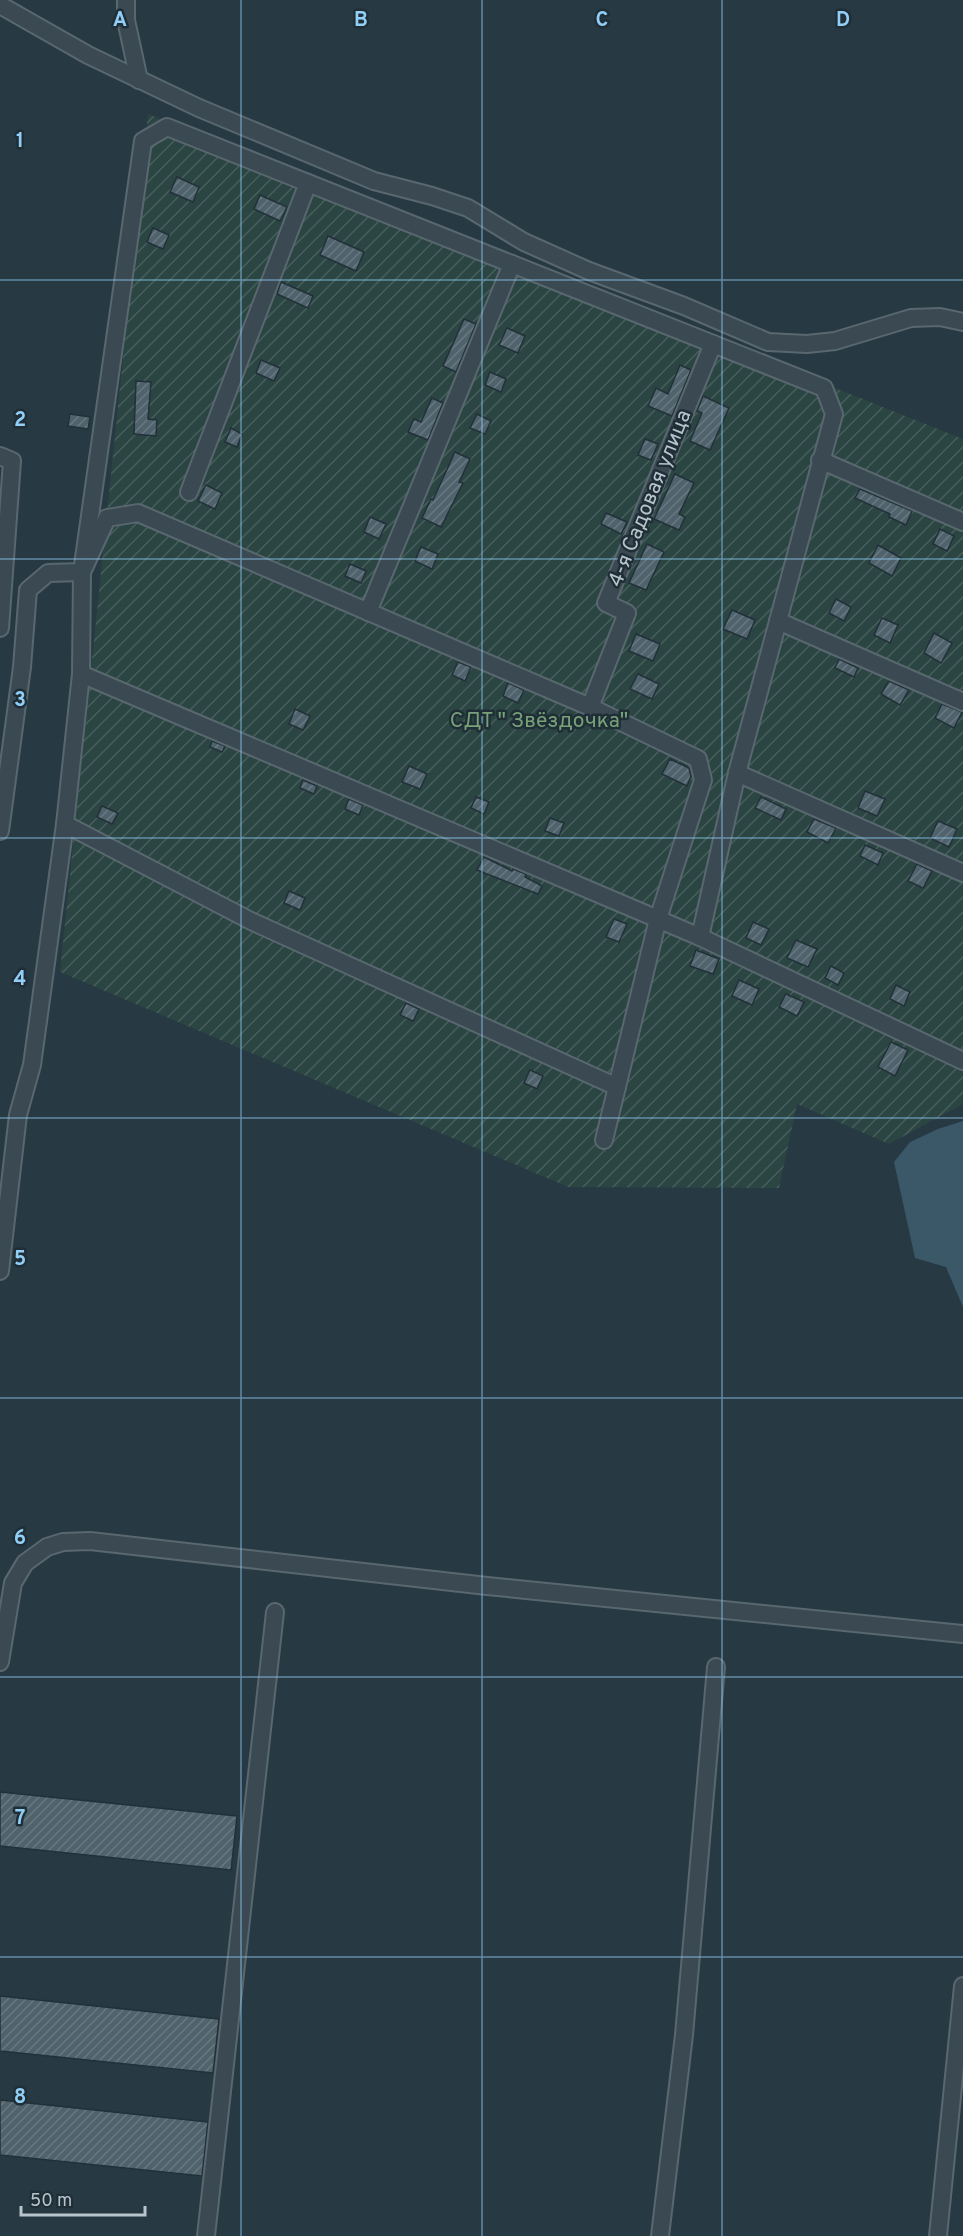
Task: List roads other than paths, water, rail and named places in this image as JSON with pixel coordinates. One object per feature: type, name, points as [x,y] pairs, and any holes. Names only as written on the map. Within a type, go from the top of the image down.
[{"type":"street","points":[[126,0],[126,20],[139,80]]},
{"type":"street","points":[[0,5],[88,55],[199,108],[374,181],[468,208],[524,242],[589,271],[684,306],[768,342],[807,344],[835,341],[911,318],[940,317],[963,322]]},
{"type":"street","points":[[0,1271],[18,1115],[32,1065],[65,824],[81,674],[82,572],[143,141],[167,127],[824,388],[834,414],[738,773],[700,937]]},
{"type":"street","points":[[189,492],[308,183]]},
{"type":"street","points":[[368,612],[512,264]]},
{"type":"street","name":"4-я Садовая улица","points":[[590,707],[627,613],[606,603],[713,344]]},
{"type":"street","points":[[0,456],[12,461],[0,628]]},
{"type":"street","points":[[820,460],[963,522]]},
{"type":"street","points":[[82,572],[107,518],[138,513],[590,707],[698,759],[704,780],[658,919],[604,1140]]},
{"type":"street","points":[[0,831],[22,667],[28,590],[48,573],[82,572]]},
{"type":"street","points":[[778,621],[963,702]]},
{"type":"street","points":[[81,674],[700,937],[963,1061]]},
{"type":"street","points":[[738,773],[963,873]]},
{"type":"street","points":[[65,824],[251,921],[617,1088]]},
{"type":"street","points":[[0,1662],[12,1583],[25,1563],[47,1547],[63,1542],[90,1541],[488,1586],[963,1634]]},
{"type":"street","points":[[206,2236],[275,1612]]},
{"type":"street","points":[[660,2236],[684,2035],[716,1667]]},
{"type":"street","points":[[938,2236],[963,1986]]},
{"type":"water","points":[[963,1121],[963,1307],[946,1267],[915,1258],[894,1162],[910,1142]]},
{"type":"park label","name":"СДТ \" Звёздочка\"","points":[[539,720]]}]
